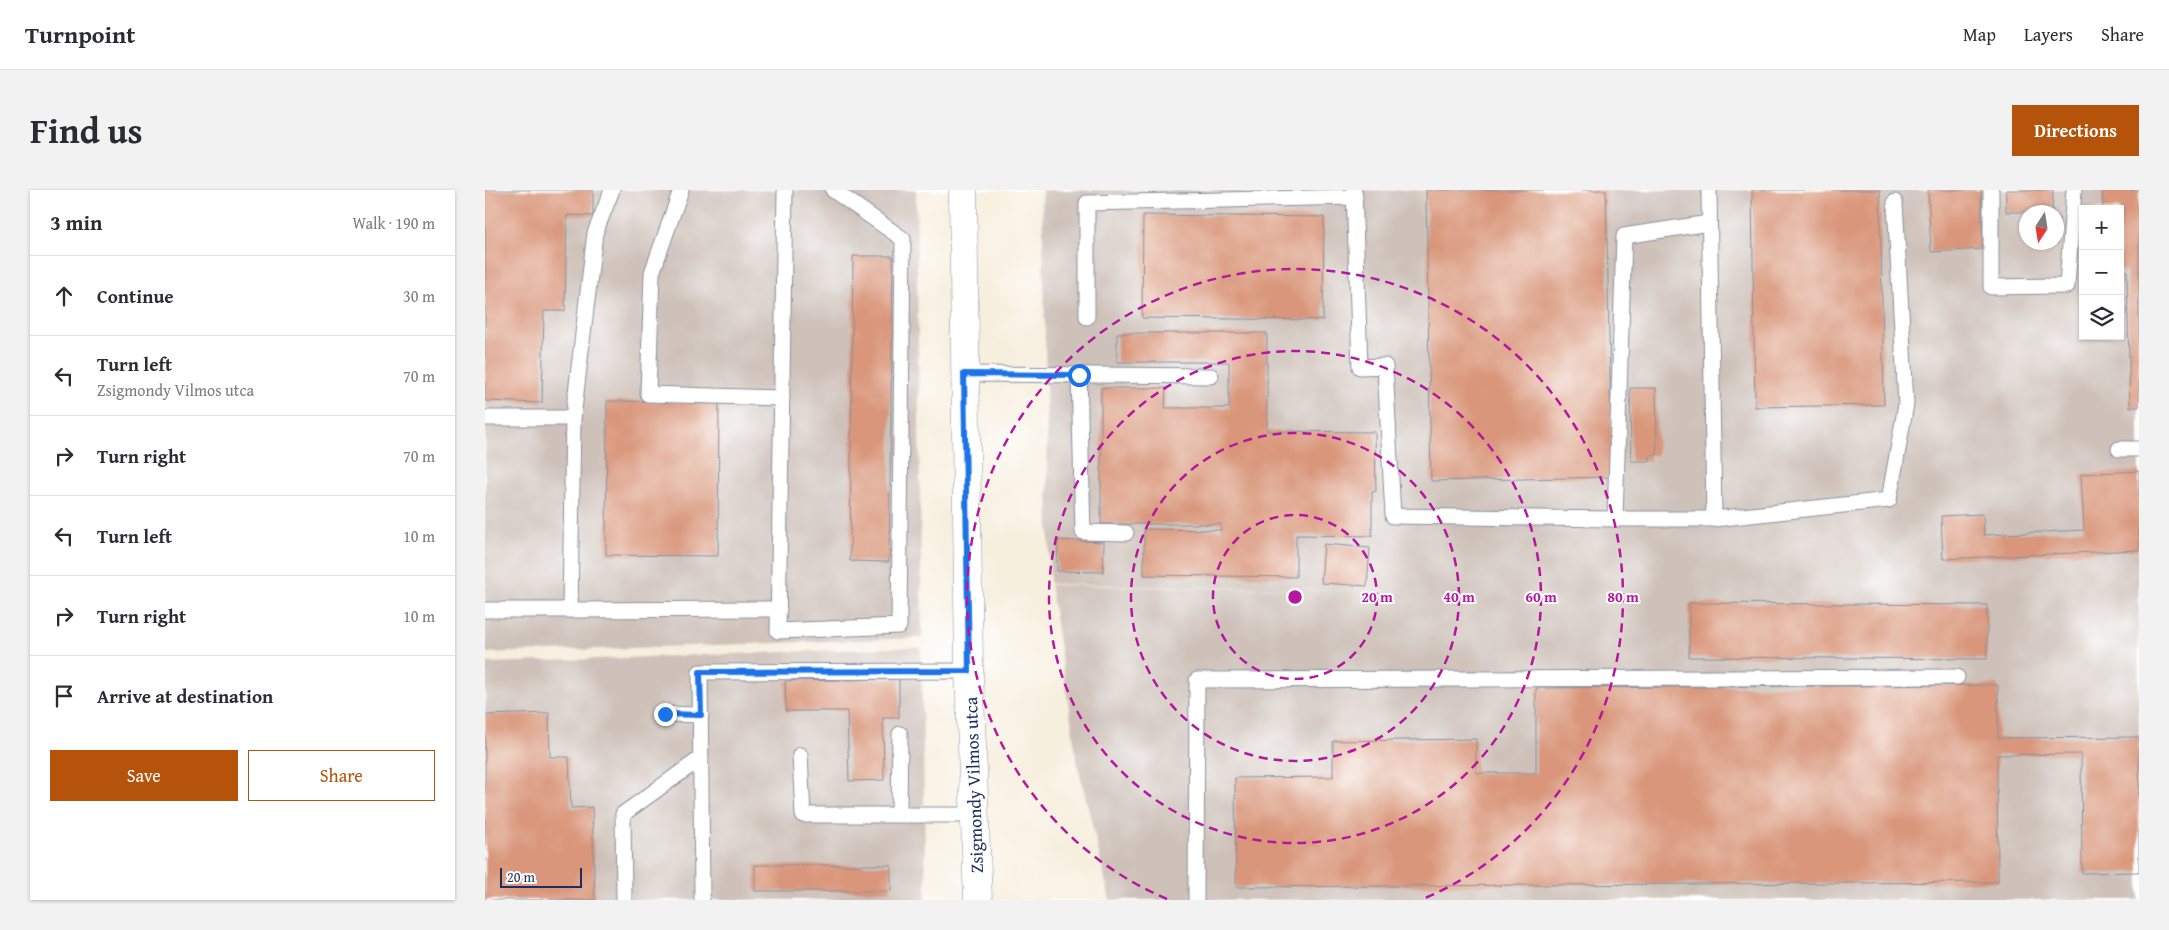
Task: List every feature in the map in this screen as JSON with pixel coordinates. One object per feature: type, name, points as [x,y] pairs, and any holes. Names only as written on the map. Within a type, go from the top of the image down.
[{"type":"street","name":"Zsigmondy Vilmos utca","points":[[963,190],[969,671],[973,815],[978,900]]},
{"type":"lane","points":[[570,610],[573,418],[595,233],[613,190]]},
{"type":"lane","points":[[681,190],[653,273],[648,394],[782,398]]},
{"type":"lane","points":[[785,190],[778,631],[899,626],[903,240],[833,190]]},
{"type":"lane","points":[[1709,190],[1714,518]]},
{"type":"lane","points":[[1991,190],[1991,287],[2067,286],[2074,190]]},
{"type":"lane","points":[[1087,317],[1087,196],[1355,193],[1360,367],[1385,366],[1393,516],[1615,519],[1714,518],[1889,500],[1906,404],[1895,202]]},
{"type":"lane","points":[[1615,519],[1624,236],[1709,223]]},
{"type":"lane","points":[[964,374],[1211,376]]},
{"type":"lane","points":[[1079,375],[1083,532],[1126,533]]},
{"type":"lane","points":[[485,418],[573,418]]},
{"type":"lane","points":[[2119,449],[2139,448]]},
{"type":"lane","points":[[485,610],[779,609]]},
{"type":"lane","points":[[702,900],[700,672],[969,671]]},
{"type":"lane","points":[[1196,900],[1197,680],[1957,677]]},
{"type":"lane","points":[[665,714],[701,715]]},
{"type":"lane","points":[[899,814],[900,734]]},
{"type":"lane","points":[[800,754],[803,815],[973,815]]},
{"type":"lane","points":[[624,900],[623,814],[701,758]]},
{"type":"shaded area","points":[[485,190],[916,190],[922,638],[485,653]]},
{"type":"shaded area","points":[[1042,190],[2139,190],[2139,900],[1110,900],[1078,766],[1050,585],[1496,593],[1050,584]]},
{"type":"shaded area","points":[[921,647],[926,900],[485,900],[485,663]]},
{"type":"building","points":[[485,190],[593,190],[593,216],[567,215],[565,311],[544,311],[542,403],[485,401]]},
{"type":"building","points":[[1426,190],[1606,190],[1612,477],[1431,481]]},
{"type":"building","points":[[1752,190],[1880,190],[1884,405],[1755,407]]},
{"type":"building","points":[[1928,190],[1981,190],[1983,249],[1931,252]]},
{"type":"building","points":[[2006,190],[2053,190],[2052,205],[2019,205],[2019,212],[2006,212]]},
{"type":"building","points":[[2102,190],[2139,190],[2139,407],[2130,407],[2127,271],[2124,271],[2124,205],[2103,205]]},
{"type":"building","points":[[1143,215],[1324,217],[1323,320],[1142,318]]},
{"type":"building","points":[[853,256],[893,256],[889,562],[850,561]]},
{"type":"building","points":[[1117,333],[1267,333],[1267,431],[1375,432],[1376,491],[1372,492],[1372,536],[1296,535],[1296,577],[1144,575],[1144,529],[1221,530],[1221,524],[1101,524],[1101,388],[1166,388],[1165,408],[1229,408],[1229,362],[1117,362]]},
{"type":"building","points":[[1630,388],[1656,388],[1657,455],[1650,455],[1650,461],[1631,461]]},
{"type":"building","points":[[607,401],[719,402],[718,556],[606,555]]},
{"type":"building","points":[[2139,471],[2139,550],[1943,559],[1941,516],[1983,514],[1984,535],[2084,530],[2081,474]]},
{"type":"building","points":[[1058,540],[1104,542],[1103,572],[1057,571]]},
{"type":"building","points":[[1324,544],[1370,548],[1367,586],[1321,583]]},
{"type":"building","points":[[1689,603],[1987,605],[1987,659],[1689,657]]},
{"type":"building","points":[[899,679],[899,718],[883,718],[884,780],[849,781],[847,711],[786,711],[785,681]]},
{"type":"building","points":[[1998,685],[1998,738],[2139,737],[2139,872],[2082,873],[2081,754],[1997,755],[1998,882],[1236,887],[1235,778],[1333,777],[1333,741],[1476,739],[1476,773],[1536,773],[1536,688]]},
{"type":"building","points":[[549,713],[550,757],[569,757],[571,808],[592,807],[595,900],[485,900],[485,715]]},
{"type":"building","points":[[755,865],[891,865],[891,891],[755,891]]},
{"type":"route","points":[[665,714],[701,715],[700,672],[969,671],[964,374],[1079,375]]}]
